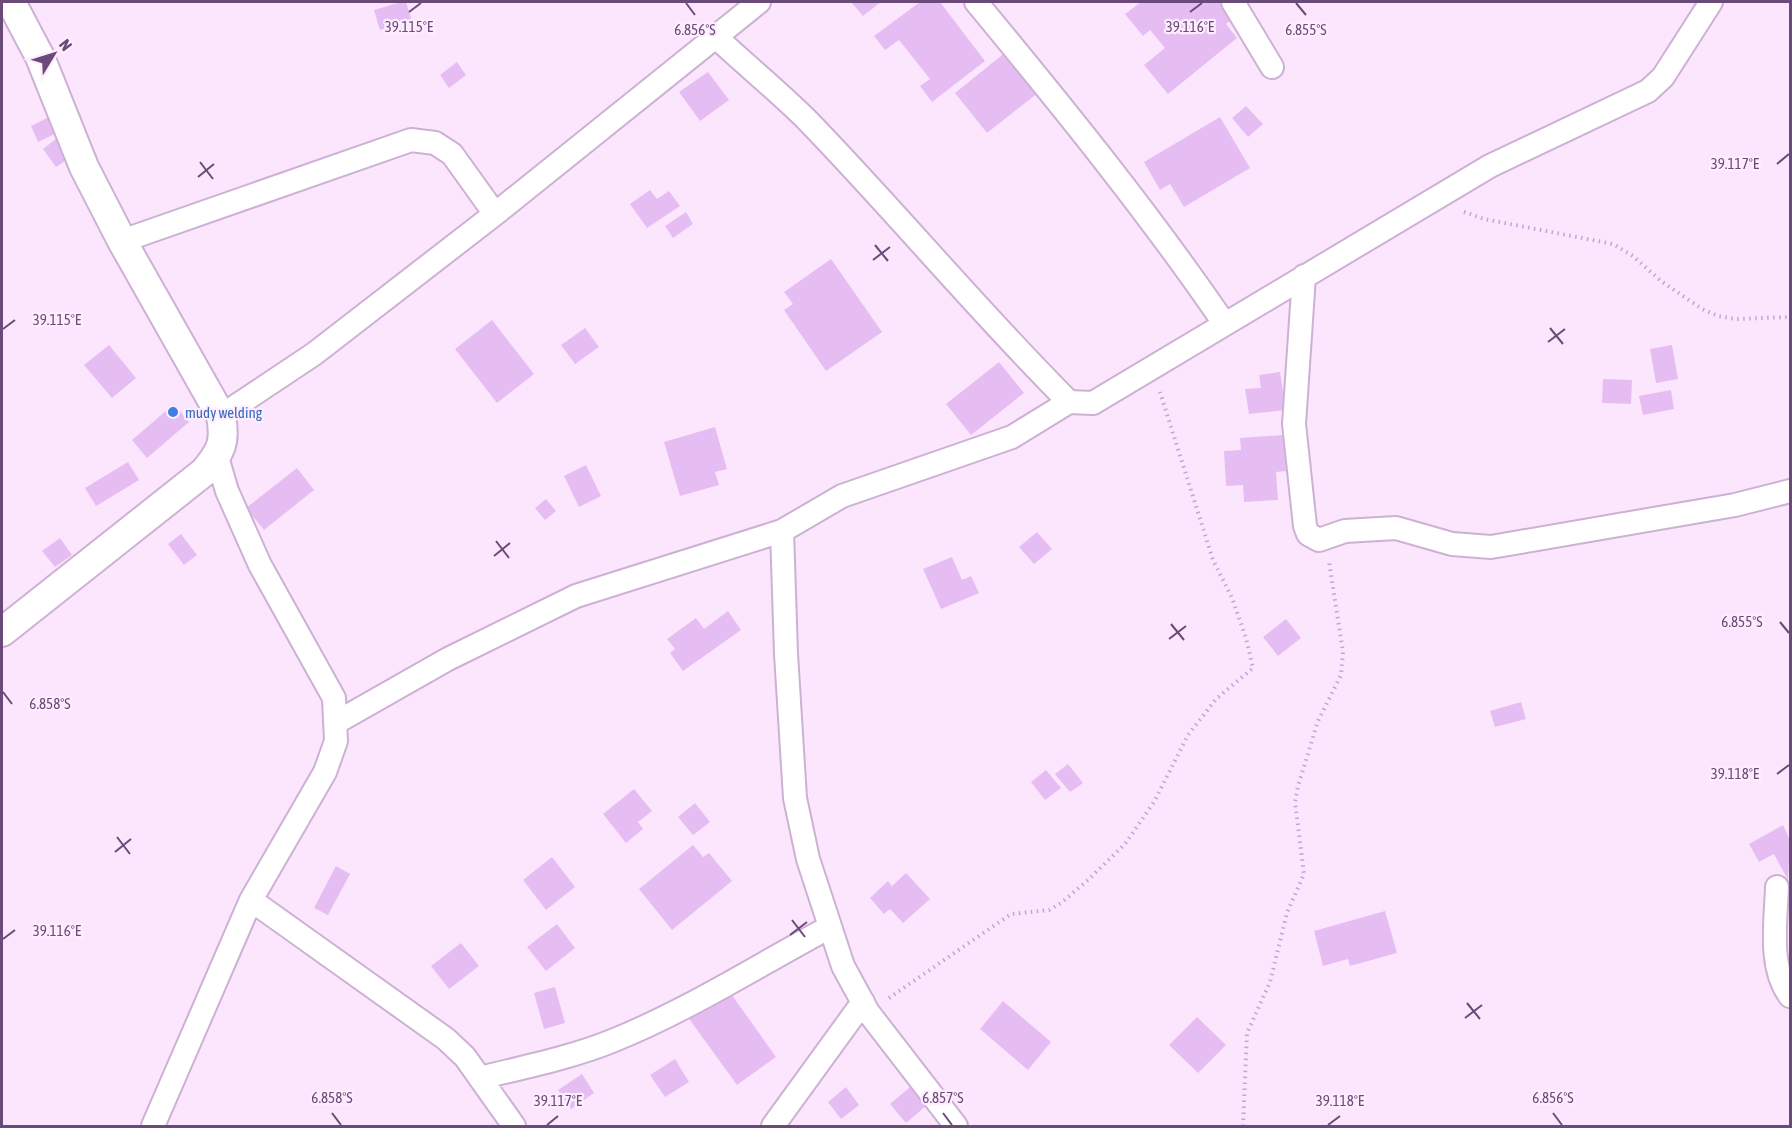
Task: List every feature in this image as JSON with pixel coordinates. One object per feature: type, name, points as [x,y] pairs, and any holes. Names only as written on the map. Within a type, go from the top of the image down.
[{"type":"street","points":[[2,632],[204,472],[217,457],[225,435],[221,416],[122,241],[74,147],[40,57],[11,2]]},
{"type":"street","points":[[221,416],[314,354],[495,214],[759,2]]},
{"type":"street","points":[[976,2],[1154,227],[1224,323]]},
{"type":"street","points":[[1233,2],[1272,67]]},
{"type":"street","points":[[337,723],[448,659],[576,597],[782,531],[842,495],[1012,437],[1069,402],[1093,403],[1431,200],[1543,139],[1648,91],[1664,77],[1711,2]]},
{"type":"street","points":[[717,38],[806,119],[914,234],[983,313],[1069,402]]},
{"type":"street","points":[[122,241],[411,140],[435,143],[452,154],[495,214]]},
{"type":"street","points":[[1304,276],[1293,424],[1305,526],[1312,538],[1319,540],[1345,531],[1396,528],[1452,544],[1491,547],[1735,505],[1791,491]]},
{"type":"street","points":[[153,1126],[251,900],[325,772],[336,741],[337,723],[334,699],[260,565],[227,491],[217,457]]},
{"type":"street","points":[[782,531],[786,654],[795,798],[807,859],[828,928],[843,966],[866,1007],[956,1126]]},
{"type":"street","points":[[1777,886],[1777,962],[1781,981],[1791,996]]},
{"type":"street","points":[[251,900],[446,1039],[480,1078],[514,1126]]},
{"type":"street","points":[[480,1078],[549,1061],[612,1041],[674,1011],[828,928]]},
{"type":"street","points":[[773,1126],[866,1007]]},
{"type":"path","points":[[1431,200],[1484,219],[1613,244],[1633,256],[1661,281],[1702,309],[1718,316],[1736,319],[1791,317]]},
{"type":"path","points":[[866,1007],[1011,914],[1049,910],[1070,896],[1125,844],[1154,802],[1188,735],[1216,699],[1252,668],[1246,638],[1232,598],[1213,560],[1152,367]]},
{"type":"path","points":[[1243,1126],[1247,1033],[1270,982],[1287,913],[1304,874],[1295,802],[1298,786],[1318,721],[1341,675],[1343,652],[1333,601],[1327,537]]},
{"type":"building","points":[[406,2],[412,21],[380,30],[374,10]]},
{"type":"building","points":[[851,2],[881,2],[863,16]]},
{"type":"building","points":[[920,2],[940,2],[985,61],[932,102],[920,86],[930,79],[899,40],[885,50],[874,36]]},
{"type":"building","points":[[1141,2],[1220,2],[1233,18],[1226,24],[1237,38],[1168,94],[1144,65],[1165,48],[1150,30],[1143,36],[1125,14]]},
{"type":"building","points":[[1007,51],[1039,92],[987,133],[955,93]]},
{"type":"building","points":[[457,62],[466,75],[449,88],[440,75]]},
{"type":"building","points":[[708,72],[729,100],[700,121],[679,92]]},
{"type":"building","points":[[1246,106],[1263,124],[1248,137],[1232,118]]},
{"type":"building","points":[[49,117],[57,133],[38,142],[31,126]]},
{"type":"building","points":[[1220,117],[1250,168],[1184,207],[1170,184],[1160,190],[1144,162]]},
{"type":"building","points":[[57,138],[71,157],[56,167],[43,149]]},
{"type":"building","points":[[650,190],[657,199],[669,191],[680,206],[647,228],[630,204]]},
{"type":"building","points":[[686,212],[693,224],[673,238],[665,226]]},
{"type":"building","points":[[831,259],[882,332],[826,371],[784,310],[793,304],[784,292]]},
{"type":"building","points":[[492,320],[534,374],[497,403],[455,349]]},
{"type":"building","points":[[585,328],[599,347],[575,364],[561,345]]},
{"type":"building","points":[[109,345],[136,378],[112,398],[84,365]]},
{"type":"building","points":[[1672,345],[1678,379],[1656,383],[1650,349]]},
{"type":"building","points":[[999,362],[1024,393],[971,435],[946,404]]},
{"type":"building","points":[[1280,372],[1286,410],[1249,414],[1245,389],[1261,388],[1259,375]]},
{"type":"building","points":[[1603,379],[1632,380],[1631,404],[1602,403]]},
{"type":"building","points":[[1671,390],[1674,409],[1643,415],[1639,396]]},
{"type":"building","points":[[174,404],[189,422],[147,458],[132,440]]},
{"type":"building","points":[[715,427],[727,469],[715,472],[719,485],[680,496],[664,442]]},
{"type":"building","points":[[1283,435],[1286,471],[1276,472],[1278,500],[1244,502],[1243,485],[1226,486],[1224,451],[1241,450],[1240,438]]},
{"type":"building","points":[[128,462],[139,480],[96,506],[85,488]]},
{"type":"building","points":[[586,465],[601,496],[579,507],[564,476]]},
{"type":"building","points":[[297,468],[314,490],[264,530],[246,508]]},
{"type":"building","points":[[546,499],[556,511],[545,520],[535,508]]},
{"type":"building","points":[[1037,532],[1052,549],[1034,564],[1019,547]]},
{"type":"building","points":[[181,534],[197,555],[184,565],[168,544]]},
{"type":"building","points":[[60,538],[72,555],[55,567],[42,551]]},
{"type":"building","points":[[952,557],[962,580],[971,576],[979,593],[941,609],[923,569]]},
{"type":"building","points":[[728,611],[741,630],[683,671],[670,653],[675,649],[667,639],[696,618],[704,629]]},
{"type":"building","points":[[1286,619],[1301,638],[1278,656],[1263,637]]},
{"type":"building","points":[[1521,702],[1526,719],[1495,727],[1490,711]]},
{"type":"building","points":[[1068,764],[1083,783],[1070,792],[1055,774]]},
{"type":"building","points":[[1046,770],[1061,788],[1045,800],[1031,782]]},
{"type":"building","points":[[634,789],[652,811],[638,822],[643,829],[626,843],[603,814]]},
{"type":"building","points":[[695,803],[710,822],[693,835],[678,817]]},
{"type":"building","points":[[1783,825],[1790,840],[1788,880],[1774,854],[1759,862],[1749,844]]},
{"type":"building","points":[[693,845],[703,857],[709,853],[732,881],[672,930],[639,889]]},
{"type":"building","points":[[552,857],[575,887],[546,910],[523,880]]},
{"type":"building","points":[[336,866],[350,874],[328,915],[314,908]]},
{"type":"building","points":[[906,873],[930,899],[903,923],[890,909],[884,914],[870,898],[888,881],[892,886]]},
{"type":"building","points":[[1385,911],[1397,953],[1350,966],[1348,959],[1323,966],[1314,931]]},
{"type":"building","points":[[557,924],[575,948],[546,971],[527,947]]},
{"type":"building","points":[[461,943],[479,966],[449,989],[431,966]]},
{"type":"building","points":[[555,987],[565,1023],[544,1029],[534,993]]},
{"type":"building","points":[[727,988],[776,1057],[737,1085],[687,1016]]},
{"type":"building","points":[[1003,1001],[1051,1042],[1028,1070],[980,1029]]},
{"type":"building","points":[[1197,1017],[1226,1045],[1198,1073],[1169,1045]]},
{"type":"building","points":[[675,1059],[689,1082],[665,1097],[650,1075]]},
{"type":"building","points":[[582,1074],[594,1093],[571,1109],[558,1090]]},
{"type":"building","points":[[846,1087],[859,1105],[841,1119],[828,1102]]},
{"type":"building","points":[[910,1087],[926,1106],[906,1123],[890,1104]]},
{"type":"place","name":"mudy welding","points":[[173,412]]}]
